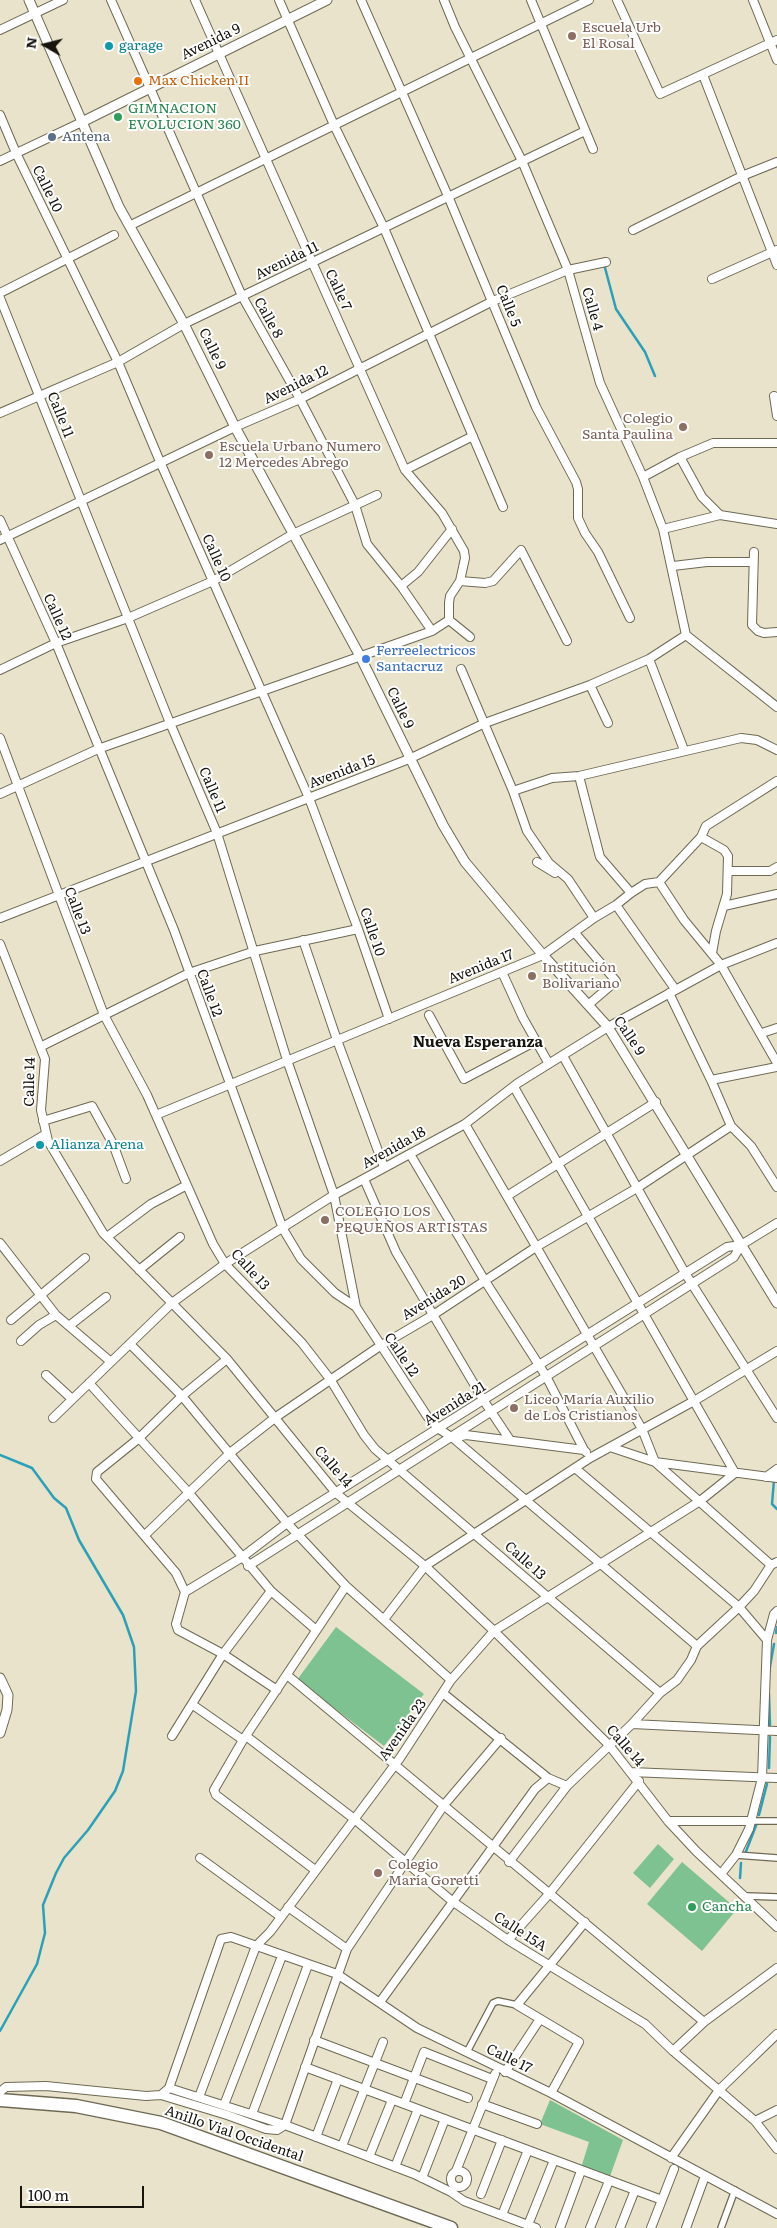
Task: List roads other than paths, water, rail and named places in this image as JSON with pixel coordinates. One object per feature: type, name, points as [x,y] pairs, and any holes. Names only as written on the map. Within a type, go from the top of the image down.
[{"type":"highway","name":"Anillo Vial Occidental","points":[[0,2100],[76,2106],[161,2123],[450,2228]]},
{"type":"street","name":"Calle 9","points":[[29,0],[84,121],[119,207],[131,225],[184,324],[234,427],[360,656],[409,758],[465,862],[543,955],[608,1027],[656,1102],[777,1303]]},
{"type":"street","points":[[0,30],[62,0]]},
{"type":"street","name":"Calle 8","points":[[112,0],[242,296],[300,399],[355,505],[368,544],[401,586],[432,631]]},
{"type":"street","name":"Calle 7","points":[[195,0],[264,160],[360,367],[405,470],[442,513],[464,551],[465,558],[460,581]]},
{"type":"street","points":[[279,0],[334,125],[384,228],[427,334],[503,506]]},
{"type":"street","name":"Avenida 9","points":[[0,161],[327,0]]},
{"type":"street","name":"Calle 5","points":[[361,0],[448,196],[536,407],[576,482],[578,489],[578,518],[585,533],[598,552],[630,618]]},
{"type":"street","name":"Calle 4","points":[[444,0],[522,161],[568,270],[600,383],[643,477],[663,529],[673,566],[686,635]]},
{"type":"street","points":[[530,0],[593,149]]},
{"type":"street","points":[[131,225],[589,0]]},
{"type":"street","points":[[618,0],[660,94],[774,42]]},
{"type":"street","points":[[753,0],[774,42],[777,60]]},
{"type":"street","points":[[702,75],[774,251],[777,265]]},
{"type":"street","name":"Calle 10","points":[[0,115],[16,153],[118,362],[161,464],[309,798],[358,929],[388,1019]]},
{"type":"street","name":"Avenida 11","points":[[0,413],[118,362],[184,324],[585,131]]},
{"type":"street","points":[[633,230],[742,176],[777,162]]},
{"type":"street","points":[[0,293],[114,235]]},
{"type":"street","points":[[712,279],[774,251]]},
{"type":"street","name":"Avenida 12","points":[[4,539],[234,427],[300,399],[493,301],[568,270],[606,262]]},
{"type":"street","name":"Calle 11","points":[[0,298],[170,723],[218,834],[287,1060],[334,1195],[356,1307]]},
{"type":"street","points":[[774,396],[777,416]]},
{"type":"street","points":[[405,470],[473,436]]},
{"type":"street","points":[[643,477],[680,457],[713,443],[777,443]]},
{"type":"street","points":[[680,457],[702,497],[720,515]]},
{"type":"street","points":[[0,670],[56,643],[128,618],[213,581],[293,534],[377,495]]},
{"type":"street","points":[[663,529],[720,515],[777,524]]},
{"type":"street","name":"Calle 12","points":[[0,520],[4,539],[56,643],[174,930],[188,973],[283,1229],[301,1259],[335,1293],[356,1307],[427,1416],[451,1438]]},
{"type":"street","points":[[401,586],[418,572],[452,529]]},
{"type":"street","points":[[449,620],[450,596],[460,581],[485,583],[493,581],[521,550],[567,641]]},
{"type":"street","points":[[754,552],[752,625],[758,631],[764,633],[777,632]]},
{"type":"street","points":[[673,566],[707,562],[753,562]]},
{"type":"street","points":[[0,794],[98,749],[432,631],[449,620]]},
{"type":"street","points":[[449,620],[470,638]]},
{"type":"street","points":[[686,635],[777,707]]},
{"type":"street","name":"Avenida 15","points":[[0,918],[409,758],[485,723],[590,686],[649,659],[686,635]]},
{"type":"street","points":[[649,659],[684,750]]},
{"type":"street","points":[[461,669],[513,791],[527,831],[549,863],[568,879],[594,918]]},
{"type":"street","points":[[590,686],[608,723]]},
{"type":"street","name":"Calle 13","points":[[0,738],[104,1015],[156,1115],[213,1244],[225,1264],[302,1343],[330,1379],[364,1435],[375,1449],[660,1693]]},
{"type":"street","points":[[513,791],[552,778],[579,776],[741,738],[758,740],[777,750]]},
{"type":"street","points":[[579,776],[600,856],[631,893]]},
{"type":"street","name":"Avenida 17","points":[[156,1115],[543,955],[645,884],[659,882],[701,837],[706,826],[777,781]]},
{"type":"street","points":[[701,837],[724,850],[728,856],[724,906],[716,931],[712,953]]},
{"type":"street","points":[[537,862],[568,879]]},
{"type":"street","points":[[728,871],[770,871],[777,867]]},
{"type":"street","points":[[659,882],[684,920],[721,965],[762,1032],[777,1063]]},
{"type":"street","points":[[724,906],[777,894]]},
{"type":"street","points":[[616,905],[672,991],[731,1126],[751,1146],[777,1187]]},
{"type":"street","points":[[42,1046],[188,973],[255,951],[358,929]]},
{"type":"street","points":[[575,933],[616,981],[588,1004]]},
{"type":"street","points":[[304,940],[337,1040],[384,1167]]},
{"type":"street","name":"Avenida 18","points":[[53,1418],[172,1303],[225,1264],[334,1195],[464,1124],[514,1087],[608,1027],[721,965],[777,943]]},
{"type":"street","name":"Calle 14","points":[[0,944],[42,1046],[45,1059],[41,1101],[48,1141],[76,1190],[107,1237],[227,1359],[336,1493],[425,1566],[609,1744],[668,1820],[777,1927]]},
{"type":"street","points":[[502,972],[536,1042],[549,1064]]},
{"type":"street","points":[[429,1015],[464,1079],[536,1042]]},
{"type":"street","points":[[762,1032],[777,1028]]},
{"type":"street","points":[[563,1056],[685,1274],[777,1418]]},
{"type":"street","points":[[711,1080],[777,1067]]},
{"type":"street","points":[[514,1087],[735,1473]]},
{"type":"street","points":[[506,1196],[656,1102]]},
{"type":"street","points":[[43,1121],[92,1106],[112,1144],[126,1179]]},
{"type":"street","points":[[464,1124],[642,1429],[655,1462],[774,1563],[739,1608],[697,1646],[691,1660],[677,1680],[660,1693],[632,1724],[567,1786],[509,1862]]},
{"type":"street","name":"Avenida 20","points":[[146,1534],[230,1453],[276,1417],[330,1379],[536,1247],[637,1188],[731,1126]]},
{"type":"street","points":[[0,1162],[46,1134]]},
{"type":"street","points":[[410,1154],[485,1281],[546,1376],[584,1450],[590,1458]]},
{"type":"street","points":[[364,1179],[396,1252],[432,1315],[510,1440]]},
{"type":"street","points":[[107,1237],[151,1204],[187,1185]]},
{"type":"street","name":"Avenida 21","points":[[185,1592],[241,1558],[287,1523],[588,1336],[726,1247],[741,1244],[777,1223]]},
{"type":"street","points":[[139,1270],[180,1237]]},
{"type":"street","points":[[0,1243],[56,1315],[111,1362]]},
{"type":"street","name":"Avenida 21","points":[[248,1566],[734,1256],[741,1244]]},
{"type":"street","points":[[11,1320],[85,1258]]},
{"type":"street","points":[[69,1326],[106,1297]]},
{"type":"street","points":[[20,1341],[39,1325],[56,1315]]},
{"type":"street","points":[[130,1344],[182,1396],[287,1523],[346,1586],[384,1618],[451,1680]]},
{"type":"street","points":[[384,1618],[425,1566],[590,1458],[694,1401],[777,1351]]},
{"type":"street","points":[[227,1359],[182,1396],[138,1439],[97,1472],[96,1479],[146,1534],[176,1572],[185,1592],[176,1628],[223,1654],[277,1690]]},
{"type":"street","points":[[46,1375],[72,1399]]},
{"type":"street","points":[[89,1383],[189,1494],[248,1566],[270,1590],[315,1630]]},
{"type":"street","points":[[451,1438],[466,1435],[584,1450]]},
{"type":"street","points":[[451,1438],[697,1646]]},
{"type":"street","points":[[610,1447],[655,1462],[777,1478]]},
{"type":"street","points":[[575,1468],[739,1608],[767,1640]]},
{"type":"street","points":[[766,1477],[777,1469]]},
{"type":"street","name":"Avenida 23","points":[[199,2097],[256,1946],[281,1917],[395,1764],[444,1694],[451,1680],[494,1631],[700,1500],[735,1473]]},
{"type":"street","points":[[315,1870],[216,1795],[214,1790],[245,1738],[346,1586]]},
{"type":"street","points":[[172,1736],[223,1654],[270,1590]]},
{"type":"street","points":[[721,1874],[736,1855],[751,1821],[762,1778],[767,1640],[774,1614],[777,1611]]},
{"type":"street","points":[[287,1675],[444,1805],[493,1849],[704,2022]]},
{"type":"street","points":[[0,1678],[8,1695],[7,1710],[0,1733]]},
{"type":"street","points":[[444,1694],[501,1738],[548,1778],[567,1786]]},
{"type":"street","name":"Calle 15A","points":[[193,1705],[245,1738],[353,1818],[452,1901],[508,1940],[646,2024],[673,2051],[755,2121],[777,2149]]},
{"type":"street","points":[[632,1724],[777,1731]]},
{"type":"street","points":[[0,2092],[14,2086],[46,2086],[146,2096],[161,2095],[266,2129],[277,2130],[285,2125],[347,1949],[444,1805],[501,1738]]},
{"type":"street","points":[[631,1772],[777,1778]]},
{"type":"street","points":[[380,2002],[452,1901],[536,1790],[548,1778]]},
{"type":"street","points":[[508,1940],[549,1894],[639,1781]]},
{"type":"street","points":[[668,1820],[777,1821]]},
{"type":"street","points":[[736,1855],[777,1858]]},
{"type":"street","points":[[200,1858],[281,1917]]},
{"type":"street","points":[[747,1896],[777,1897]]},
{"type":"street","points":[[288,1907],[347,1949]]},
{"type":"street","points":[[517,2004],[584,1922]]},
{"type":"street","name":"Calle 17","points":[[169,2088],[221,1939],[226,1938],[256,1946],[337,1974],[418,2028],[551,2093],[674,2162],[735,2190],[777,2214]]},
{"type":"street","points":[[224,2105],[282,1956]]},
{"type":"street","points":[[252,2114],[308,1965]]},
{"type":"street","points":[[673,2051],[704,2022],[777,1968]]},
{"type":"street","points":[[467,2052],[493,2003],[498,2001],[517,2004],[579,2043],[551,2093]]},
{"type":"street","points":[[456,2171],[492,2079],[502,2070],[540,2019]]},
{"type":"street","points":[[651,2228],[674,2162],[719,2090],[777,2034]]},
{"type":"street","points":[[314,2040],[468,2098]]},
{"type":"street","points":[[342,2146],[383,2042]]},
{"type":"street","points":[[404,2104],[425,2052],[492,2079]]},
{"type":"street","points":[[305,2067],[662,2200]]},
{"type":"street","points":[[316,2136],[338,2080]]},
{"type":"street","points":[[161,2095],[169,2088],[316,2136],[422,2178],[451,2192],[464,2202],[502,2215],[517,2225],[532,2227],[554,2160]]},
{"type":"street","points":[[369,2157],[392,2100]]},
{"type":"street","points":[[482,2104],[537,2124]]},
{"type":"street","points":[[395,2167],[418,2109]]},
{"type":"street","points":[[755,2121],[777,2110]]},
{"type":"street","points":[[422,2178],[445,2119]]},
{"type":"street","points":[[481,2194],[502,2140]]},
{"type":"street","points":[[502,2215],[528,2150]]},
{"type":"street","points":[[560,2228],[582,2171]]},
{"type":"street","points":[[686,2228],[705,2176]]},
{"type":"street","points":[[590,2228],[609,2181]]},
{"type":"street","points":[[620,2228],[635,2190]]},
{"type":"street","points":[[721,2228],[735,2190]]},
{"type":"waterway","points":[[604,264],[616,309],[645,352],[655,376]]},
{"type":"waterway","points":[[0,1455],[32,1468],[54,1498],[66,1508],[79,1540],[123,1615],[134,1647],[136,1691],[123,1771],[115,1791],[88,1830],[64,1858],[56,1873],[43,1905],[45,1933],[37,1964],[0,2031]]},
{"type":"waterway","points":[[774,1480],[772,1504],[777,1509]]},
{"type":"waterway","points":[[776,1633],[777,1627]]},
{"type":"waterway","points":[[769,1672],[774,1644]]},
{"type":"waterway","points":[[769,1694],[770,1725]]},
{"type":"waterway","points":[[769,1768],[770,1737]]},
{"type":"waterway","points":[[759,1815],[767,1784]]},
{"type":"waterway","points":[[745,1854],[757,1823]]},
{"type":"waterway","points":[[740,1878],[741,1863]]},
{"type":"place","name":"Escuela Urb El Rosal","points":[[572,36]]},
{"type":"place","name":"garage","points":[[109,46]]},
{"type":"place","name":"Max Chicken II","points":[[138,81]]},
{"type":"place","name":"GIMNACION EVOLUCION 360","points":[[118,117]]},
{"type":"place","name":"Antena","points":[[52,137]]},
{"type":"place","name":"Colegio Santa Paulina","points":[[683,427]]},
{"type":"place","name":"Escuela Urbano Numero 12 Mercedes Abrego","points":[[209,455]]},
{"type":"place","name":"Ferreelectricos Santacruz","points":[[366,659]]},
{"type":"place","name":"Institución Bolivariano","points":[[532,976]]},
{"type":"place","name":"Alianza Arena","points":[[40,1145]]},
{"type":"place","name":"COLEGIO LOS PEQUEÑOS ARTISTAS","points":[[325,1220]]},
{"type":"place","name":"Liceo María Auxilio de Los Cristianos","points":[[514,1408]]},
{"type":"place","name":"Colegio María Goretti","points":[[378,1873]]},
{"type":"place","name":"Cancha","points":[[692,1907]]},
{"type":"district","name":"Nueva Esperanza","points":[[478,1043]]}]
